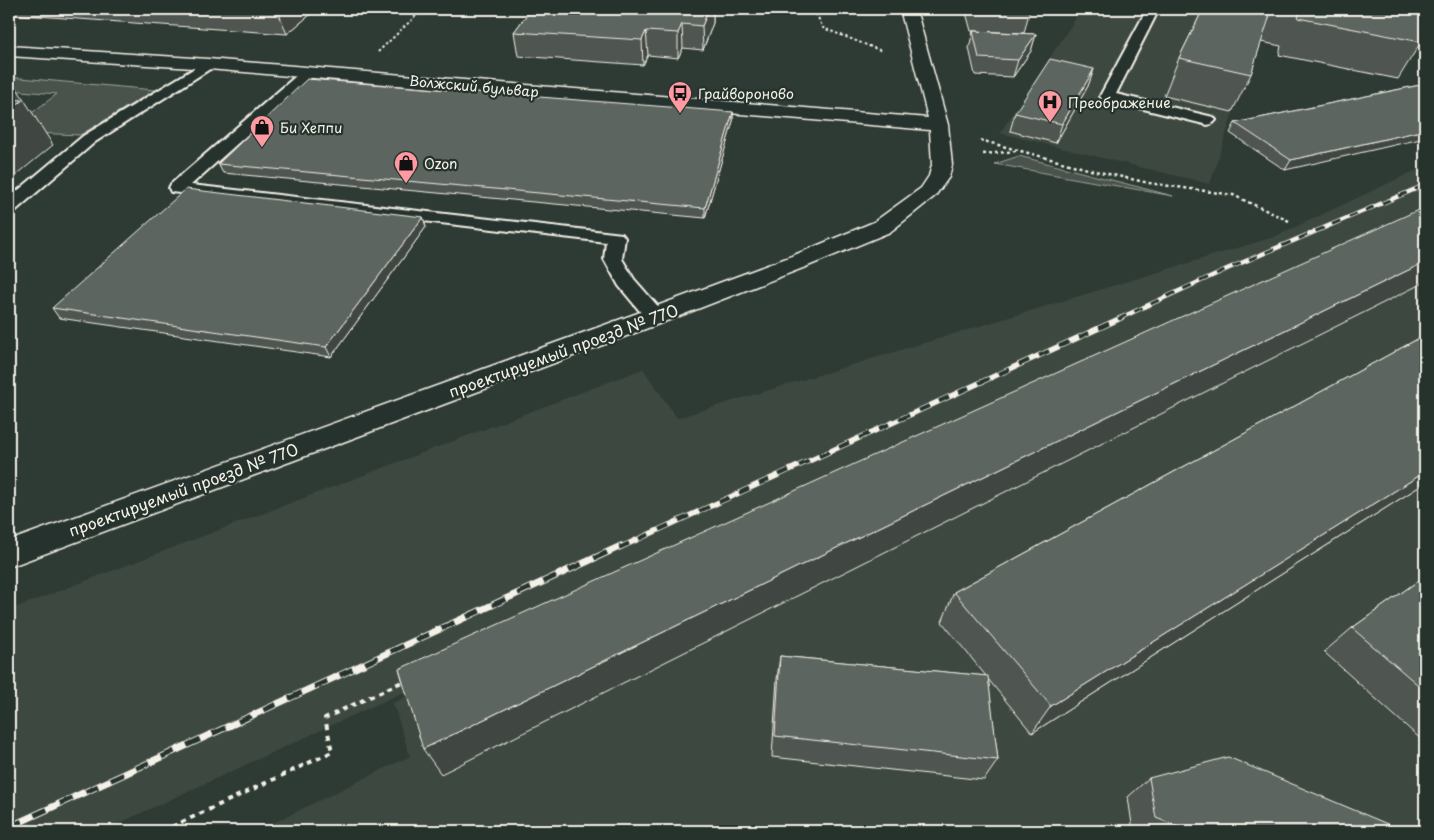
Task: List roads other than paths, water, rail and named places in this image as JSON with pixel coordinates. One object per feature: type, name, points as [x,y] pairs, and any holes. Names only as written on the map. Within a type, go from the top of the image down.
[{"type":"street","name":"проектируемый проезд № 770","points":[[9,554],[655,316],[800,261],[882,227],[928,192],[939,177],[942,165],[939,125],[908,9]]},
{"type":"street","name":"Волжский бульвар","points":[[9,51],[208,64],[939,125]]},
{"type":"lane","points":[[1153,9],[1108,96],[1208,120]]},
{"type":"lane","points":[[9,207],[89,139],[208,64]]},
{"type":"lane","points":[[308,73],[177,188],[616,238],[613,259],[626,282],[655,316]]},
{"type":"railway","points":[[1118,319],[1227,269],[1425,185]]},
{"type":"railway","points":[[619,548],[1121,318]]},
{"type":"railway","points":[[9,827],[621,546]]},
{"type":"place","name":"Грайвороново","points":[[680,114]]},
{"type":"place","name":"Преображение","points":[[1050,123]]},
{"type":"place","name":"Би Хеппи","points":[[262,148]]},
{"type":"place","name":"Ozon","points":[[406,184]]}]
